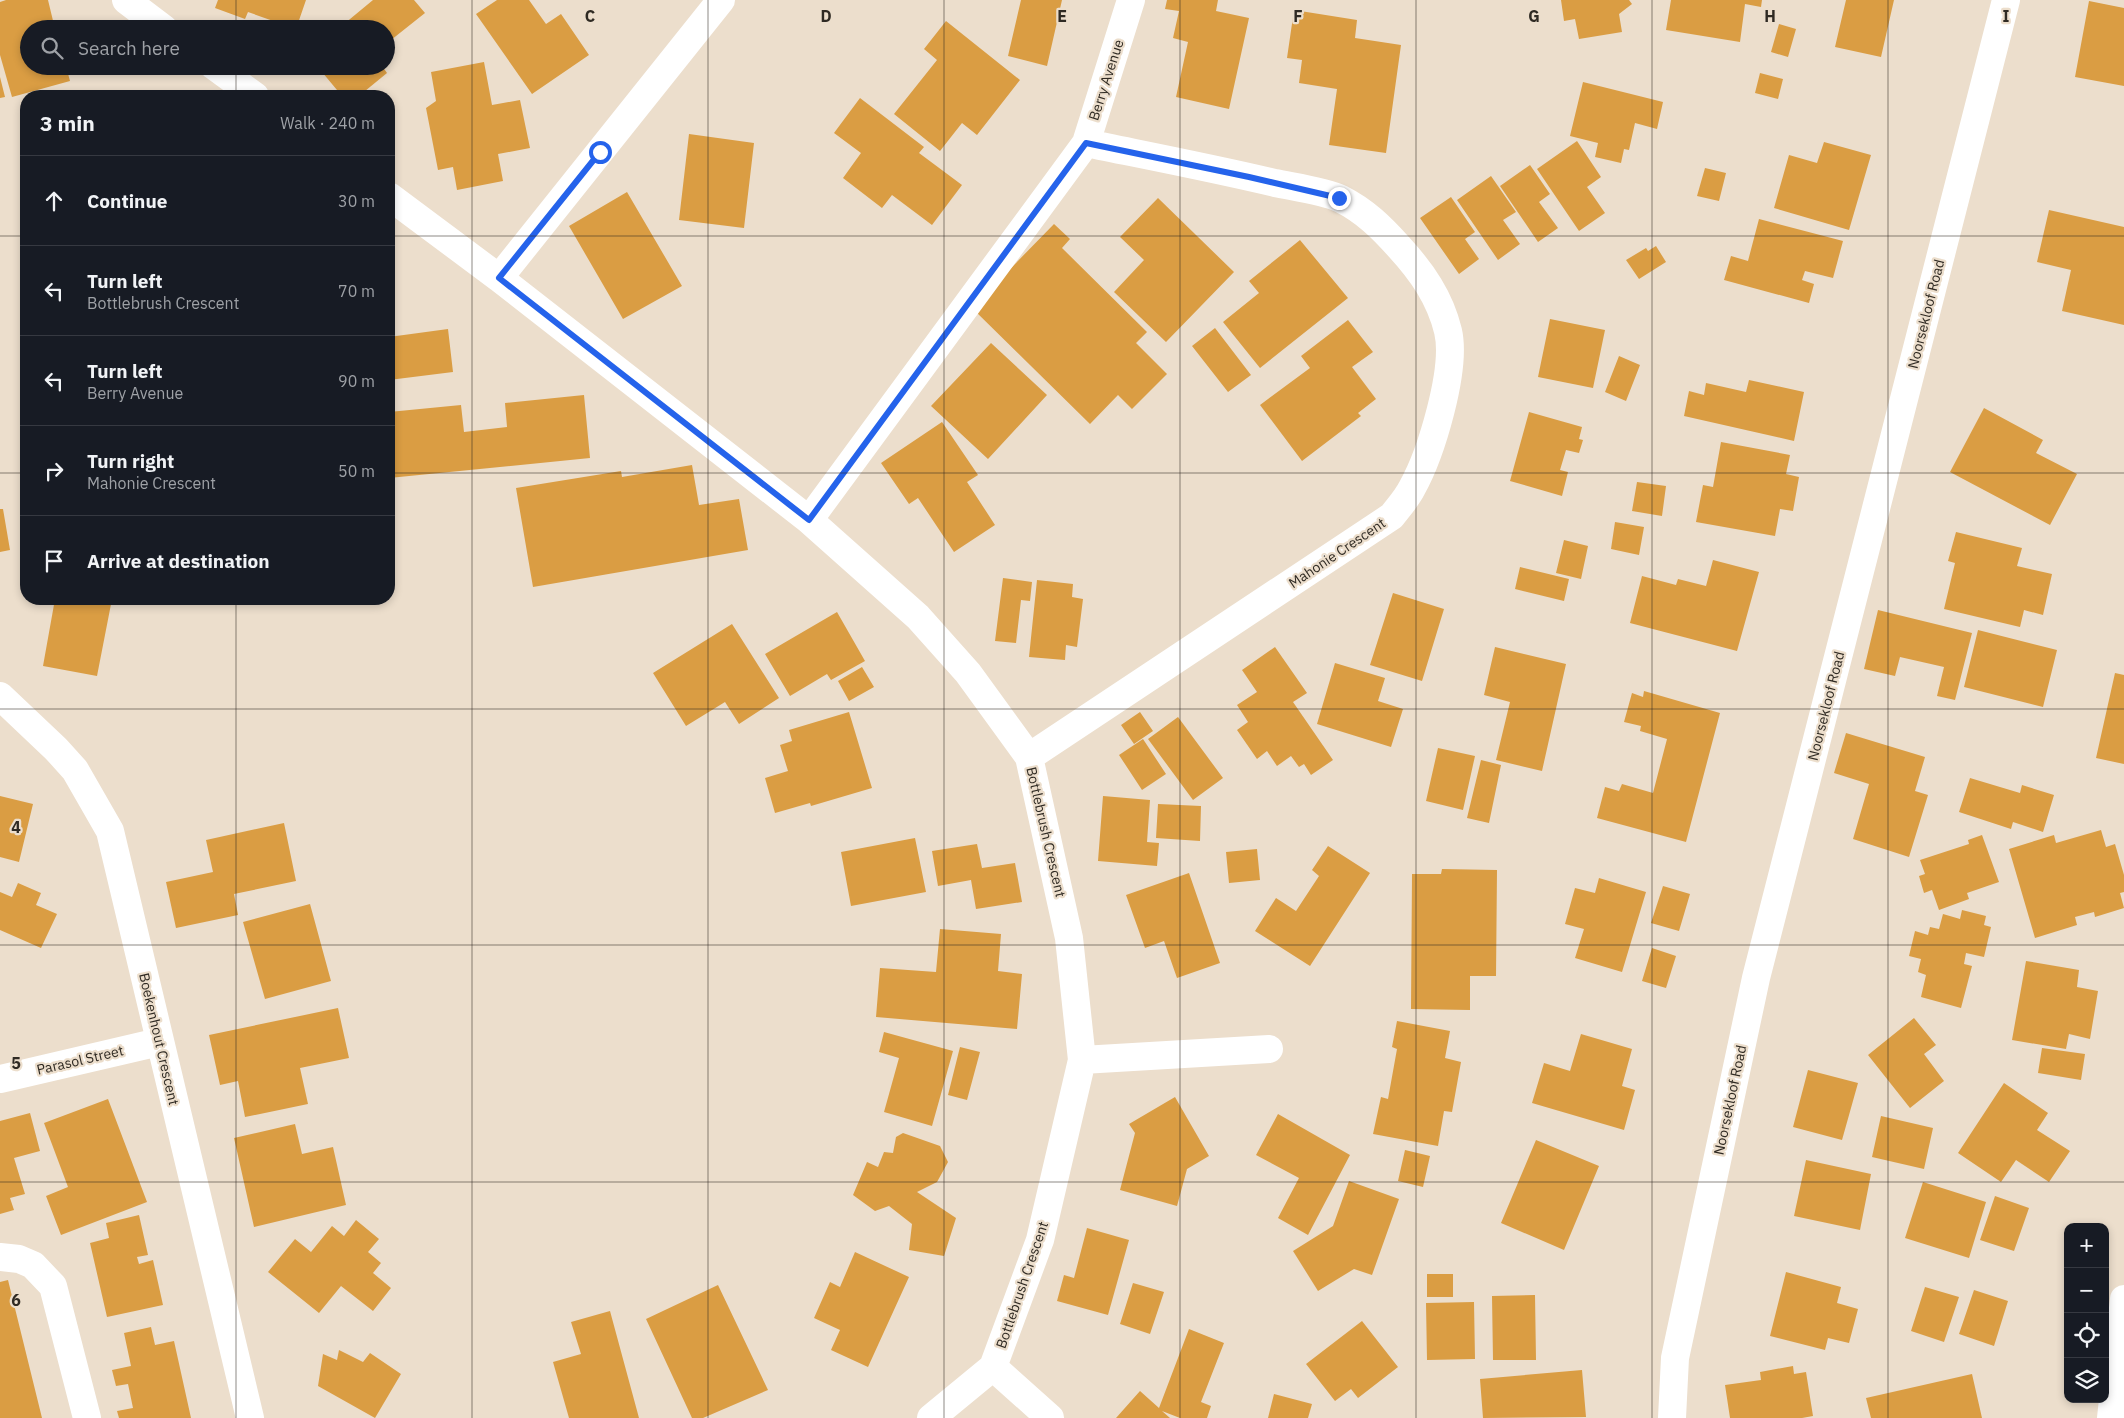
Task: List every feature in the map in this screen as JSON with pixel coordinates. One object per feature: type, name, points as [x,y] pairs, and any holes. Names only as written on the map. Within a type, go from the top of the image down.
[{"type":"street","points":[[126,0],[152,20]]},
{"type":"street","points":[[499,278],[720,0]]},
{"type":"street","name":"Berry Avenue","points":[[809,520],[1086,143],[1132,0]]},
{"type":"street","name":"Noorsekloof Road","points":[[1672,1418],[1675,1358],[1756,978],[2006,0]]},
{"type":"street","points":[[226,75],[247,90]]},
{"type":"street","name":"Mahonie Crescent","points":[[1029,757],[1392,516],[1412,490],[1426,459],[1445,389],[1449,361],[1448,333],[1438,300],[1418,268],[1383,229],[1362,210],[1339,198],[1086,143]]},
{"type":"street","name":"Bottlebrush Crescent","points":[[395,200],[499,278],[809,520],[918,617],[968,673],[1029,757],[1070,938],[1082,1060],[1040,1240],[993,1367],[931,1418]]},
{"type":"street","name":"Boekenhout Crescent","points":[[0,696],[56,749],[75,770],[110,832],[250,1418]]},
{"type":"street","name":"Parasol Street","points":[[0,1079],[160,1042]]},
{"type":"street","points":[[1082,1060],[1269,1049]]},
{"type":"street","points":[[0,1257],[19,1260],[33,1265],[53,1286],[87,1418]]},
{"type":"street","points":[[2111,1418],[2124,1299]]},
{"type":"street","points":[[993,1367],[1050,1418]]},
{"type":"building","points":[[6,0],[48,0],[53,20],[20,20],[20,75],[68,75],[70,81],[37,90],[20,90],[20,95],[12,97],[0,55],[0,2]]},
{"type":"building","points":[[218,0],[306,0],[299,20],[271,20],[248,12],[245,19],[215,8]]},
{"type":"building","points":[[373,0],[414,0],[425,13],[395,37],[395,20],[349,20]]},
{"type":"building","points":[[497,0],[529,0],[546,24],[561,14],[589,55],[532,94],[476,14]]},
{"type":"building","points":[[1021,0],[1062,0],[1047,66],[1008,56]]},
{"type":"building","points":[[1167,0],[1218,0],[1216,11],[1249,18],[1229,109],[1176,97],[1188,42],[1173,38],[1179,11],[1165,9]]},
{"type":"building","points":[[1561,0],[1629,0],[1632,4],[1619,14],[1622,32],[1579,39],[1575,19],[1564,21]]},
{"type":"building","points":[[1671,0],[1762,0],[1761,7],[1745,4],[1740,42],[1666,30]]},
{"type":"building","points":[[1846,0],[1894,0],[1881,57],[1835,47]]},
{"type":"building","points":[[2089,1],[2124,8],[2124,86],[2075,77]]},
{"type":"building","points":[[1294,10],[1357,20],[1355,38],[1401,45],[1386,153],[1329,145],[1337,89],[1299,83],[1302,60],[1287,58]]},
{"type":"building","points":[[946,21],[1020,80],[977,135],[962,123],[940,151],[894,114],[937,60],[924,49]]},
{"type":"building","points":[[1779,24],[1796,29],[1788,57],[1771,52]]},
{"type":"building","points":[[484,62],[492,105],[520,100],[530,148],[498,154],[503,181],[457,190],[453,167],[438,170],[426,108],[436,101],[431,72]]},
{"type":"building","points":[[1760,73],[1783,79],[1778,99],[1755,93]]},
{"type":"building","points":[[324,75],[385,75],[366,90],[337,90]]},
{"type":"building","points":[[0,77],[5,97],[0,98]]},
{"type":"building","points":[[1583,82],[1663,102],[1657,129],[1635,123],[1629,150],[1624,149],[1621,163],[1595,157],[1598,143],[1570,136]]},
{"type":"building","points":[[860,98],[924,147],[919,153],[962,185],[932,225],[892,195],[882,208],[843,178],[861,153],[834,133]]},
{"type":"building","points":[[689,134],[754,143],[744,228],[679,220]]},
{"type":"building","points":[[1577,141],[1601,177],[1587,187],[1605,213],[1579,231],[1537,169]]},
{"type":"building","points":[[1824,142],[1871,155],[1849,230],[1774,208],[1789,155],[1817,163]]},
{"type":"building","points":[[1530,165],[1550,194],[1539,202],[1558,228],[1538,242],[1500,186]]},
{"type":"building","points":[[1705,168],[1726,173],[1719,201],[1697,196]]},
{"type":"building","points":[[1491,176],[1516,212],[1503,220],[1520,244],[1498,260],[1457,200]]},
{"type":"building","points":[[627,192],[682,286],[623,319],[569,226]]},
{"type":"building","points":[[1451,197],[1475,232],[1465,239],[1479,259],[1459,274],[1420,218]]},
{"type":"building","points":[[1158,198],[1234,272],[1166,342],[1114,292],[1144,260],[1120,237]]},
{"type":"building","points":[[2049,210],[2124,227],[2124,325],[2062,311],[2071,270],[2037,262]]},
{"type":"building","points":[[1759,219],[1843,241],[1833,278],[1805,271],[1802,280],[1814,284],[1809,303],[1724,280],[1731,256],[1748,261]]},
{"type":"building","points":[[1054,224],[1070,239],[1062,248],[1147,332],[1136,343],[1167,374],[1132,409],[1118,395],[1090,424],[972,308]]},
{"type":"building","points":[[1300,240],[1348,298],[1260,368],[1223,322],[1259,293],[1249,281]]},
{"type":"building","points":[[1656,246],[1666,262],[1639,279],[1626,260],[1646,248],[1648,251]]},
{"type":"building","points":[[1550,319],[1605,330],[1593,388],[1538,377]]},
{"type":"building","points":[[1348,320],[1373,352],[1352,367],[1376,399],[1358,413],[1361,416],[1302,461],[1260,405],[1310,368],[1301,356]]},
{"type":"building","points":[[1215,328],[1251,375],[1228,392],[1192,346]]},
{"type":"building","points":[[448,329],[453,372],[395,379],[395,336]]},
{"type":"building","points":[[991,343],[1047,395],[988,459],[931,406]]},
{"type":"building","points":[[1619,356],[1640,365],[1626,401],[1605,392]]},
{"type":"building","points":[[1749,380],[1804,392],[1794,441],[1684,416],[1689,391],[1704,395],[1706,383],[1746,392]]},
{"type":"building","points":[[584,395],[590,458],[395,477],[395,411],[461,405],[464,432],[507,427],[505,403]]},
{"type":"building","points":[[1984,408],[2043,440],[2036,453],[2077,474],[2050,525],[1950,472]]},
{"type":"building","points":[[1529,412],[1582,427],[1579,439],[1583,440],[1579,453],[1566,450],[1560,470],[1568,472],[1562,496],[1510,481]]},
{"type":"building","points":[[942,422],[978,475],[967,482],[995,525],[954,552],[918,498],[909,504],[881,463]]},
{"type":"building","points":[[1721,442],[1790,455],[1786,474],[1799,477],[1793,511],[1780,509],[1775,536],[1696,522],[1703,485],[1713,487]]},
{"type":"building","points":[[692,465],[699,505],[739,499],[748,550],[533,587],[516,488],[621,471],[622,477]]},
{"type":"building","points":[[1637,482],[1666,486],[1662,516],[1632,511]]},
{"type":"building","points":[[0,509],[3,509],[10,550],[0,552]]},
{"type":"building","points":[[1615,522],[1644,527],[1639,555],[1611,549]]},
{"type":"building","points":[[1956,532],[2022,548],[2017,566],[2052,574],[2043,615],[2024,610],[2020,627],[1944,609],[1955,563],[1948,561]]},
{"type":"building","points":[[1564,540],[1588,546],[1581,579],[1556,573]]},
{"type":"building","points":[[1713,560],[1759,572],[1737,651],[1630,623],[1642,576],[1676,585],[1678,579],[1706,586]]},
{"type":"building","points":[[1520,567],[1569,579],[1564,601],[1515,589]]},
{"type":"building","points":[[1003,578],[1032,582],[1030,601],[1021,600],[1016,643],[995,641]]},
{"type":"building","points":[[1037,580],[1073,584],[1072,597],[1083,599],[1077,647],[1066,645],[1065,660],[1029,657]]},
{"type":"building","points":[[1393,593],[1444,609],[1422,681],[1370,665]]},
{"type":"building","points":[[54,605],[111,605],[97,676],[43,666]]},
{"type":"building","points":[[1878,610],[1972,633],[1955,700],[1937,696],[1944,667],[1900,657],[1895,676],[1864,669]]},
{"type":"building","points":[[837,612],[865,661],[831,680],[827,674],[790,696],[765,654]]},
{"type":"building","points":[[732,624],[779,698],[739,724],[725,702],[686,726],[653,673]]},
{"type":"building","points":[[1978,630],[2057,650],[2043,707],[1964,687]]},
{"type":"building","points":[[1275,647],[1307,693],[1293,702],[1333,760],[1311,775],[1304,764],[1299,767],[1291,756],[1277,766],[1267,751],[1257,759],[1237,730],[1248,722],[1237,705],[1257,692],[1242,670]]},
{"type":"building","points":[[1495,647],[1566,664],[1542,771],[1496,760],[1510,702],[1484,695]]},
{"type":"building","points":[[1335,663],[1385,678],[1378,701],[1403,709],[1391,747],[1317,724]]},
{"type":"building","points":[[862,667],[874,687],[849,701],[838,681]]},
{"type":"building","points":[[2115,673],[2124,675],[2124,764],[2096,758]]},
{"type":"building","points":[[1644,691],[1720,713],[1686,842],[1597,818],[1605,787],[1619,791],[1622,784],[1653,793],[1667,739],[1640,731],[1641,726],[1624,722],[1632,693],[1643,697]]},
{"type":"building","points":[[849,712],[872,788],[811,806],[810,803],[775,813],[765,778],[788,771],[780,745],[792,741],[789,730]]},
{"type":"building","points":[[1140,712],[1153,731],[1134,744],[1121,725]]},
{"type":"building","points":[[1178,717],[1223,778],[1193,800],[1148,739]]},
{"type":"building","points":[[1846,733],[1925,757],[1915,791],[1928,795],[1909,857],[1853,839],[1869,784],[1834,773]]},
{"type":"building","points":[[1143,739],[1166,774],[1142,790],[1119,755]]},
{"type":"building","points":[[1438,748],[1475,756],[1463,810],[1426,801]]},
{"type":"building","points":[[1481,760],[1501,765],[1489,823],[1467,818]]},
{"type":"building","points":[[1970,778],[2020,793],[2022,785],[2054,795],[2043,832],[2013,822],[2011,829],[1959,812]]},
{"type":"building","points":[[0,796],[33,804],[19,862],[0,857]]},
{"type":"building","points":[[1103,796],[1150,800],[1147,842],[1159,843],[1157,866],[1098,861]]},
{"type":"building","points":[[1158,804],[1201,806],[1200,841],[1156,838]]},
{"type":"building","points":[[284,823],[296,881],[234,894],[238,915],[176,928],[166,882],[213,872],[206,840]]},
{"type":"building","points":[[2101,830],[2106,847],[2115,844],[2124,875],[2124,892],[2120,893],[2124,908],[2095,917],[2094,912],[2075,917],[2077,925],[2035,938],[2009,849],[2054,835],[2056,843]]},
{"type":"building","points":[[1982,835],[1999,882],[1967,893],[1969,899],[1939,910],[1932,890],[1924,893],[1919,876],[1925,874],[1920,860],[1969,844],[1968,840]]},
{"type":"building","points":[[915,838],[926,892],[851,906],[841,852]]},
{"type":"building","points":[[977,844],[982,868],[1015,863],[1022,902],[976,909],[971,880],[938,886],[932,851]]},
{"type":"building","points":[[1328,846],[1370,873],[1310,966],[1255,931],[1276,898],[1296,911],[1319,876],[1312,870]]},
{"type":"building","points":[[1257,849],[1260,880],[1229,883],[1226,852]]},
{"type":"building","points":[[1442,869],[1497,870],[1496,976],[1470,976],[1470,1010],[1411,1009],[1412,874],[1441,874]]},
{"type":"building","points":[[1189,873],[1220,963],[1177,978],[1164,941],[1145,948],[1126,895]]},
{"type":"building","points":[[1599,878],[1646,892],[1622,972],[1575,958],[1584,929],[1565,924],[1575,888],[1595,893]]},
{"type":"building","points":[[18,883],[41,893],[36,905],[57,914],[41,948],[0,930],[0,892],[12,897]]},
{"type":"building","points":[[1663,886],[1690,894],[1679,931],[1651,923]]},
{"type":"building","points":[[310,904],[331,981],[265,999],[243,922]]},
{"type":"building","points":[[1962,910],[1986,916],[1984,925],[1991,927],[1984,957],[1966,953],[1964,964],[1972,966],[1961,1008],[1921,997],[1926,975],[1918,972],[1921,959],[1909,956],[1915,931],[1928,935],[1930,927],[1939,929],[1943,914],[1960,919]]},
{"type":"building","points":[[940,929],[1001,934],[998,971],[1022,974],[1017,1029],[876,1017],[880,968],[936,972]]},
{"type":"building","points":[[1652,948],[1676,956],[1666,988],[1642,981]]},
{"type":"building","points":[[2026,961],[2079,970],[2077,987],[2098,991],[2090,1039],[2069,1034],[2066,1049],[2012,1040]]},
{"type":"building","points":[[338,1008],[349,1058],[300,1068],[308,1104],[245,1117],[238,1081],[220,1085],[209,1035]]},
{"type":"building","points":[[1914,1018],[1936,1045],[1924,1054],[1944,1081],[1910,1108],[1868,1055]]},
{"type":"building","points":[[1397,1021],[1450,1031],[1445,1058],[1461,1062],[1452,1112],[1444,1111],[1438,1146],[1373,1134],[1381,1097],[1388,1099],[1397,1049],[1392,1047]]},
{"type":"building","points":[[884,1032],[953,1051],[932,1126],[884,1112],[899,1058],[879,1052]]},
{"type":"building","points":[[1581,1034],[1632,1049],[1622,1086],[1635,1090],[1624,1130],[1532,1103],[1544,1063],[1570,1071]]},
{"type":"building","points":[[960,1047],[980,1052],[967,1100],[948,1095]]},
{"type":"building","points":[[2042,1048],[2085,1054],[2081,1080],[2038,1073]]},
{"type":"building","points":[[1808,1070],[1858,1083],[1842,1140],[1793,1127]]},
{"type":"building","points":[[2004,1083],[2048,1113],[2037,1130],[2070,1151],[2049,1182],[2016,1160],[2001,1182],[1958,1153]]},
{"type":"building","points":[[1175,1097],[1209,1156],[1187,1169],[1177,1206],[1120,1190],[1135,1133],[1129,1124]]},
{"type":"building","points":[[108,1099],[147,1202],[61,1235],[46,1196],[68,1187],[44,1123]]},
{"type":"building","points":[[30,1113],[40,1151],[14,1158],[25,1194],[10,1198],[14,1210],[0,1214],[0,1121]]},
{"type":"building","points":[[1278,1114],[1350,1155],[1308,1235],[1278,1218],[1299,1178],[1256,1155]]},
{"type":"building","points":[[1881,1116],[1933,1128],[1924,1169],[1872,1157]]},
{"type":"building","points":[[295,1124],[302,1154],[333,1147],[346,1205],[254,1227],[234,1138]]},
{"type":"building","points":[[903,1133],[940,1146],[948,1162],[937,1182],[917,1192],[956,1218],[944,1256],[909,1250],[912,1224],[889,1206],[875,1211],[853,1195],[867,1162],[878,1167],[884,1152],[893,1153],[896,1137]]},
{"type":"building","points":[[1536,1140],[1599,1166],[1564,1250],[1501,1223]]},
{"type":"building","points":[[1405,1150],[1430,1156],[1423,1187],[1398,1181]]},
{"type":"building","points":[[1806,1160],[1871,1174],[1860,1230],[1794,1216]]},
{"type":"building","points":[[1349,1181],[1399,1199],[1372,1275],[1354,1269],[1318,1291],[1293,1251],[1333,1226]]},
{"type":"building","points":[[1923,1182],[1986,1202],[1969,1258],[1905,1238]]},
{"type":"building","points":[[1995,1196],[2029,1208],[2014,1251],[1980,1240]]},
{"type":"building","points":[[139,1215],[148,1255],[137,1257],[139,1264],[153,1260],[163,1305],[107,1317],[90,1243],[109,1238],[106,1223]]},
{"type":"building","points":[[356,1220],[379,1239],[368,1252],[381,1263],[373,1273],[391,1288],[373,1311],[341,1286],[319,1313],[268,1272],[295,1239],[311,1252],[332,1226],[344,1236]]},
{"type":"building","points":[[1087,1228],[1129,1240],[1108,1315],[1057,1301],[1064,1275],[1074,1278]]},
{"type":"building","points":[[855,1252],[909,1277],[868,1367],[831,1350],[840,1330],[814,1318],[830,1282],[840,1287]]},
{"type":"building","points":[[1786,1272],[1841,1287],[1837,1303],[1858,1309],[1849,1343],[1828,1338],[1825,1350],[1770,1336]]},
{"type":"building","points":[[1427,1274],[1453,1274],[1453,1297],[1427,1297]]},
{"type":"building","points":[[8,1280],[42,1418],[0,1418],[0,1282]]},
{"type":"building","points":[[1133,1283],[1164,1292],[1150,1334],[1120,1324]]},
{"type":"building","points":[[718,1285],[768,1390],[703,1418],[692,1418],[646,1319]]},
{"type":"building","points":[[1925,1287],[1959,1297],[1944,1342],[1911,1331]]},
{"type":"building","points":[[1974,1290],[2008,1301],[1994,1346],[1959,1334]]},
{"type":"building","points":[[1535,1295],[1536,1360],[1493,1360],[1492,1296]]},
{"type":"building","points":[[1474,1302],[1475,1359],[1427,1360],[1426,1303]]},
{"type":"building","points":[[610,1311],[639,1418],[569,1418],[553,1362],[581,1354],[571,1322]]},
{"type":"building","points":[[1362,1321],[1398,1367],[1358,1398],[1351,1389],[1335,1401],[1306,1364]]},
{"type":"building","points":[[151,1327],[155,1345],[174,1341],[191,1418],[119,1418],[117,1411],[133,1408],[128,1384],[116,1386],[112,1370],[131,1366],[124,1333]]},
{"type":"building","points":[[1189,1329],[1224,1343],[1201,1402],[1211,1406],[1207,1418],[1180,1418],[1162,1411],[1170,1418],[1116,1418],[1140,1391],[1159,1408]]},
{"type":"building","points":[[339,1350],[363,1362],[370,1353],[401,1374],[375,1418],[318,1386],[323,1354],[337,1360]]},
{"type":"building","points":[[1793,1366],[1794,1374],[1806,1372],[1813,1416],[1802,1418],[1730,1418],[1725,1385],[1761,1380],[1760,1372]]},
{"type":"building","points":[[1582,1370],[1586,1417],[1483,1418],[1480,1379]]},
{"type":"building","points":[[1972,1374],[1982,1418],[1871,1418],[1866,1398]]},
{"type":"building","points":[[1274,1394],[1312,1404],[1308,1418],[1268,1418]]},
{"type":"route","points":[[600,152],[499,278],[809,520],[1086,143],[1339,198]]}]
